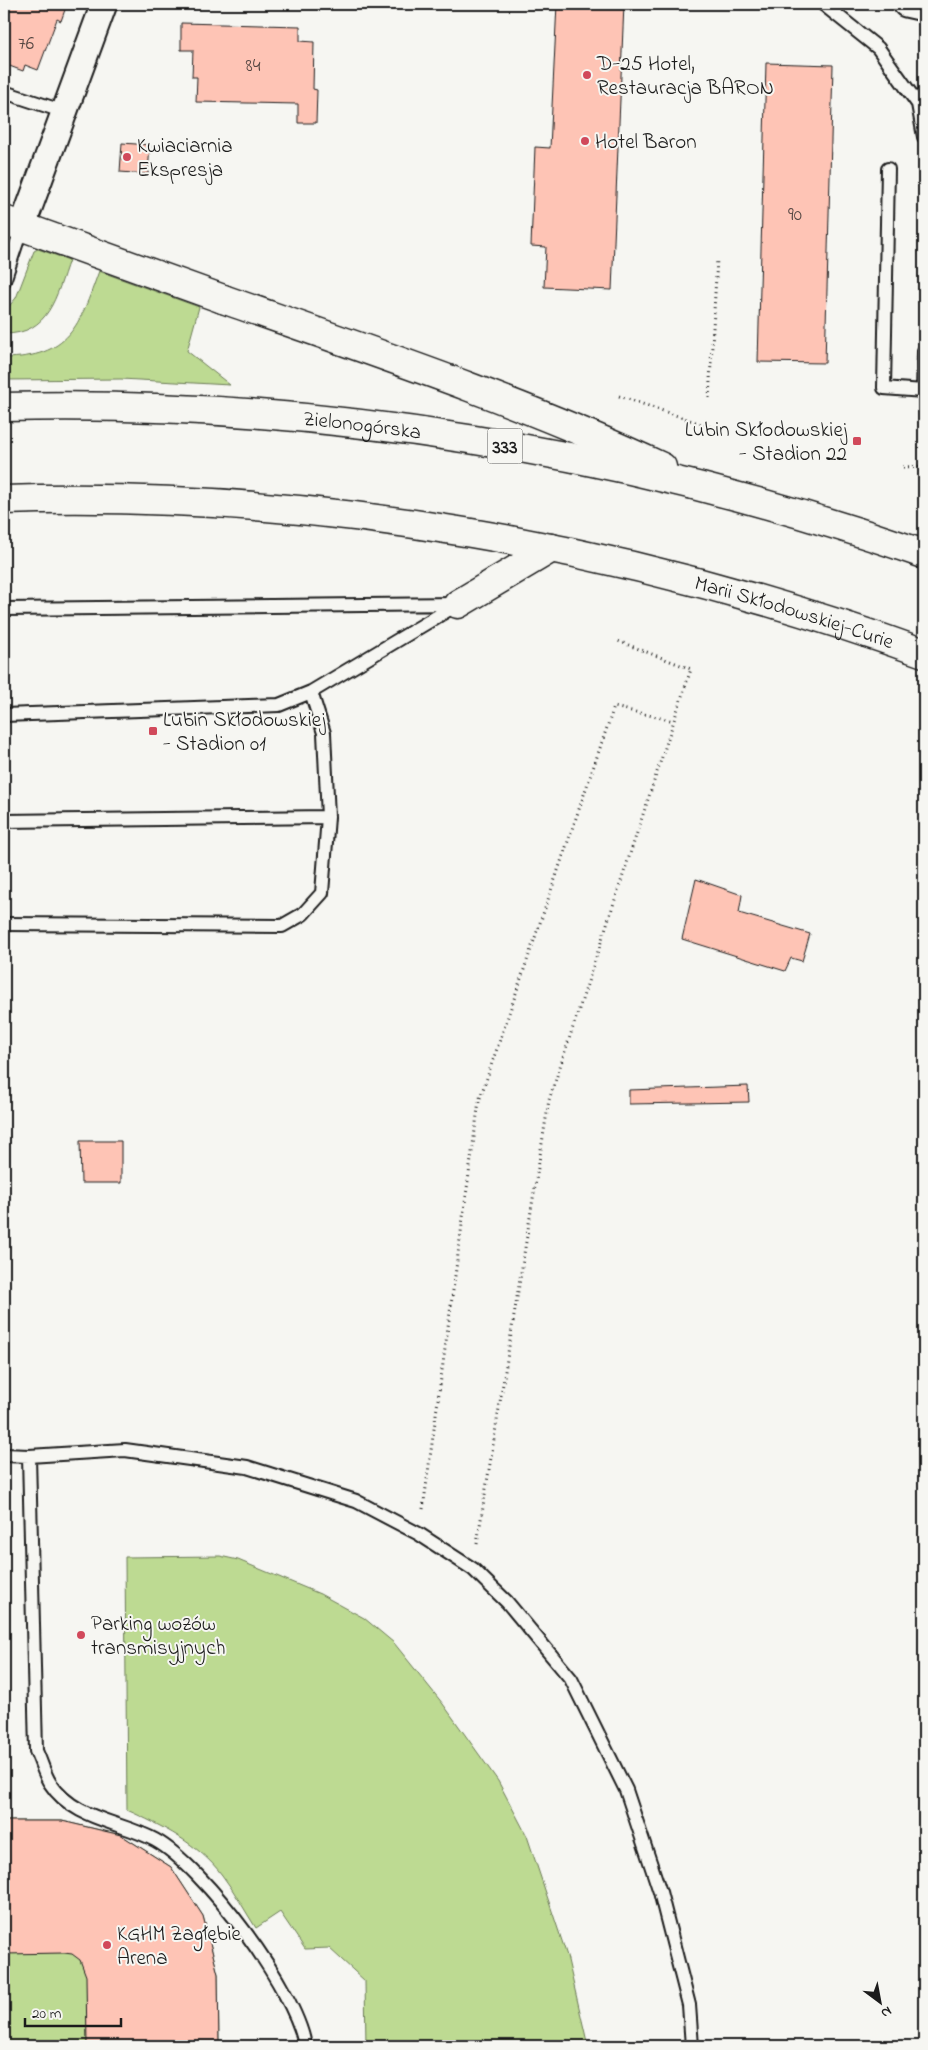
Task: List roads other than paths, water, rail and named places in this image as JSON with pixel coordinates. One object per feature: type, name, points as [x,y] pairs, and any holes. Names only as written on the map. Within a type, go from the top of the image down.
[{"type":"main road","points":[[13,224],[411,365],[592,434],[714,491]]},
{"type":"main road","name":"Zielonogórska","points":[[4,407],[165,408],[345,422],[450,436],[533,451],[714,491]]},
{"type":"main road","name":"333","points":[[714,491],[812,518],[924,554]]},
{"type":"main road","points":[[4,500],[146,500],[292,509],[399,522],[552,548]]},
{"type":"main road","points":[[458,604],[552,548]]},
{"type":"main road","name":"Marii Skłodowskiej-Curie","points":[[552,548],[664,573],[786,606],[924,653]]},
{"type":"street","points":[[13,224],[65,112],[104,4]]},
{"type":"street","points":[[906,4],[924,8]]},
{"type":"lane","points":[[823,4],[878,48],[918,104],[924,137]]},
{"type":"lane","points":[[4,92],[65,112]]},
{"type":"lane","points":[[888,169],[884,388],[923,391],[924,351]]},
{"type":"lane","points":[[4,281],[13,224]]},
{"type":"lane","points":[[4,609],[458,604]]},
{"type":"lane","points":[[4,715],[279,705],[311,692],[458,604]]},
{"type":"lane","points":[[4,924],[282,926],[303,914],[322,893],[328,817],[324,733],[311,692]]},
{"type":"lane","points":[[4,821],[328,817]]},
{"type":"lane","points":[[4,1455],[29,1456],[125,1450],[246,1467],[356,1501],[419,1534],[473,1569],[507,1602],[571,1679],[626,1790],[660,1892],[689,2005],[692,2046]]},
{"type":"lane","points":[[29,1456],[36,1751],[50,1783],[72,1806],[88,1815],[129,1828],[156,1840],[185,1861],[201,1876],[243,1929],[287,1998],[304,2037],[305,2046]]},
{"type":"place","name":"D-25 Hotel, Restauracja BARON","points":[[587,75]]},
{"type":"place","name":"Hotel Baron","points":[[585,141]]},
{"type":"place","name":"Kwiaciarnia Ekspresja","points":[[127,157]]},
{"type":"place","name":"Lubin Skłodowskiej - Stadion 22","points":[[857,441]]},
{"type":"place","name":"Lubin Skłodowskiej - Stadion 01","points":[[153,731]]},
{"type":"place","name":"Parking wozów transmisyjnych","points":[[81,1635]]},
{"type":"place","name":"KGHM Zagłębie Arena","points":[[107,1945]]}]
